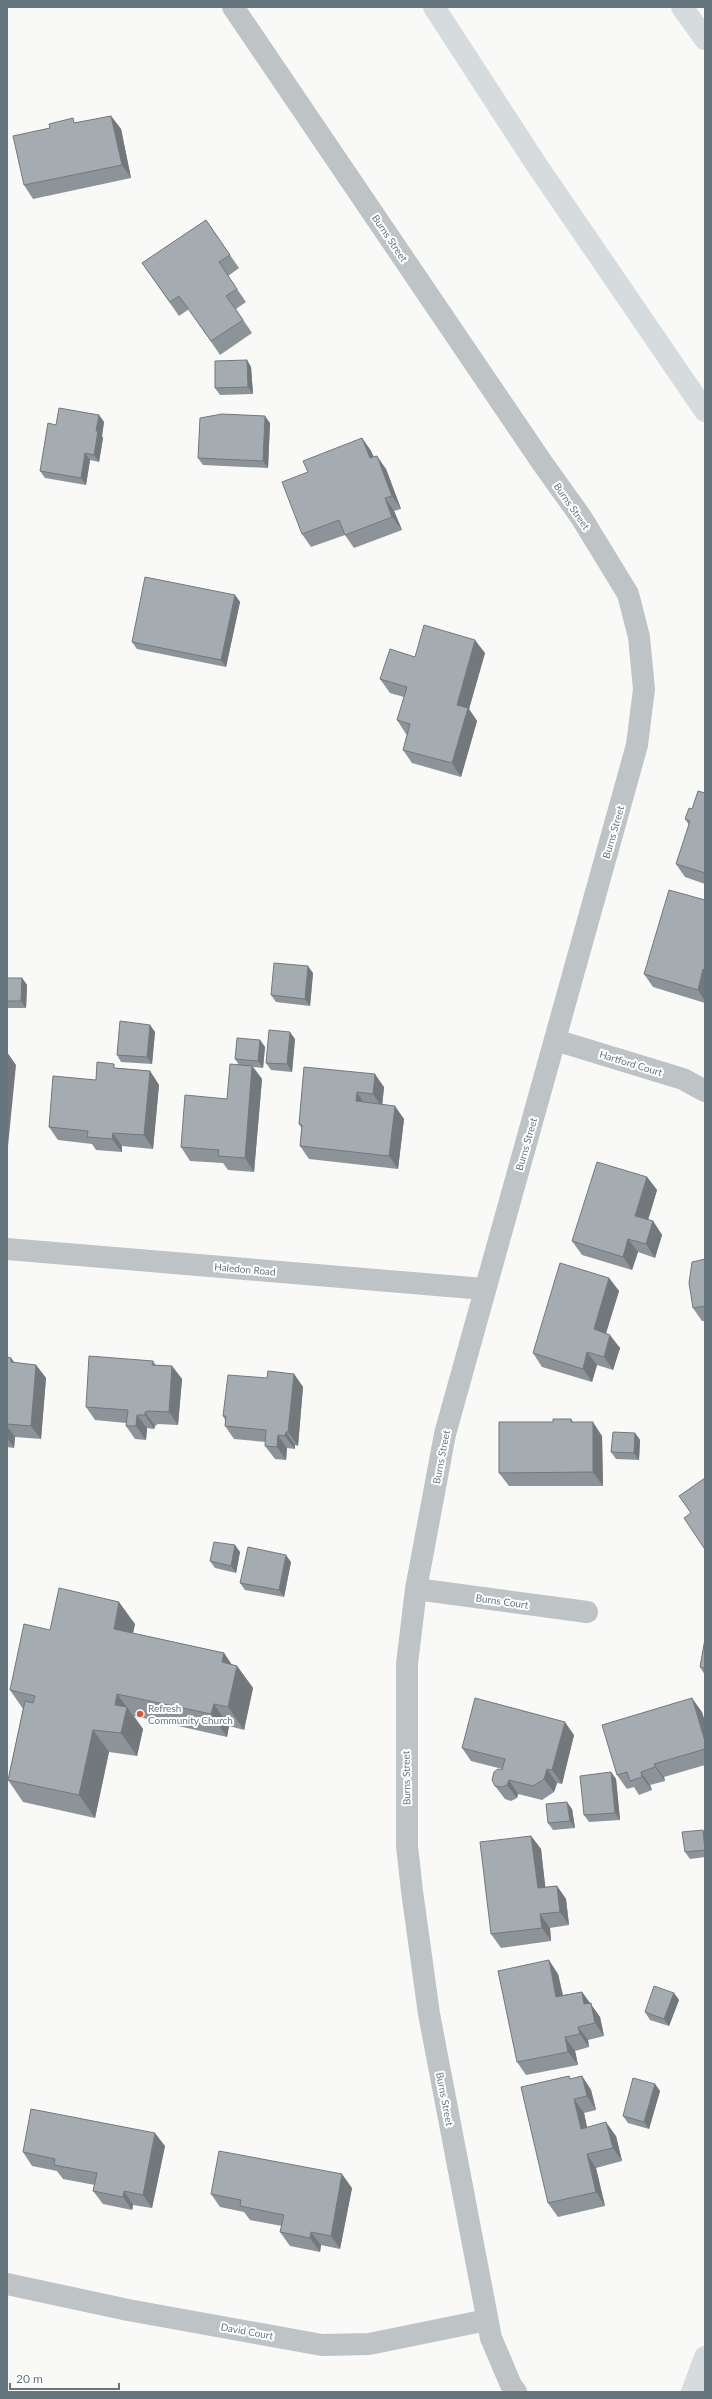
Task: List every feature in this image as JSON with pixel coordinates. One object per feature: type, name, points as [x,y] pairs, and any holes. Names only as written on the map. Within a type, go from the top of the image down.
[{"type":"main road","points":[[434,7],[536,164],[705,412]]},
{"type":"main road","points":[[682,7],[705,39]]},
{"type":"main road","points":[[692,2392],[705,2357]]},
{"type":"street","name":"Burns Street","points":[[233,7],[543,464],[581,517],[628,594],[639,637],[644,689],[637,745],[445,1434],[416,1589],[407,1664],[407,1846],[428,2014],[491,2338],[511,2385],[516,2392]]},
{"type":"street","name":"Hartford Court","points":[[555,1040],[683,1079],[705,1091]]},
{"type":"street","name":"Haledon Road","points":[[7,1249],[484,1290]]},
{"type":"street","name":"Burns Court","points":[[416,1589],[588,1612]]},
{"type":"street","name":"David Court","points":[[7,2284],[128,2310],[330,2345],[369,2344],[487,2320]]},
{"type":"building","points":[[111,116],[122,165],[24,185],[13,136],[50,128],[49,124],[73,118],[74,123]]},
{"type":"building","points":[[206,220],[230,255],[219,262],[237,289],[226,296],[243,320],[211,341],[179,296],[170,302],[142,263]]},
{"type":"building","points":[[247,360],[248,387],[215,388],[215,361]]},
{"type":"building","points":[[59,408],[99,415],[94,455],[85,453],[81,478],[40,471],[48,423],[56,425]]},
{"type":"building","points":[[222,414],[265,416],[263,461],[198,458],[200,418]]},
{"type":"building","points":[[362,438],[370,458],[377,456],[392,496],[385,498],[392,517],[345,535],[339,520],[302,534],[282,482],[308,472],[303,461]]},
{"type":"building","points":[[145,577],[235,595],[221,660],[132,642]]},
{"type":"building","points":[[424,625],[475,640],[457,705],[468,708],[452,763],[403,750],[410,724],[397,720],[407,687],[380,679],[390,649],[415,657]]},
{"type":"building","points":[[698,791],[705,793],[705,873],[676,864],[690,821],[685,819],[689,808],[692,809]]},
{"type":"building","points":[[669,890],[705,900],[705,970],[703,969],[698,990],[644,974]]},
{"type":"building","points":[[274,963],[308,966],[305,999],[271,995]]},
{"type":"building","points":[[7,978],[22,978],[21,1001],[7,1001]]},
{"type":"building","points":[[120,1021],[150,1025],[147,1057],[117,1055]]},
{"type":"building","points":[[269,1030],[290,1032],[287,1064],[266,1063]]},
{"type":"building","points":[[237,1038],[260,1040],[258,1061],[235,1059]]},
{"type":"building","points":[[97,1062],[114,1064],[114,1068],[150,1071],[144,1135],[113,1133],[112,1139],[87,1137],[88,1131],[49,1127],[53,1076],[96,1080]]},
{"type":"building","points":[[230,1064],[252,1066],[245,1158],[218,1156],[219,1150],[181,1147],[185,1095],[227,1099]]},
{"type":"building","points":[[304,1067],[375,1074],[373,1094],[357,1092],[356,1101],[395,1106],[389,1156],[300,1146],[302,1125],[299,1124]]},
{"type":"building","points":[[597,1162],[647,1177],[635,1216],[653,1221],[646,1244],[628,1239],[623,1257],[572,1241]]},
{"type":"building","points":[[705,1259],[705,1306],[693,1308],[689,1283],[692,1262]]},
{"type":"building","points":[[560,1263],[609,1278],[594,1329],[610,1335],[604,1357],[587,1352],[583,1369],[533,1353]]},
{"type":"building","points":[[89,1356],[153,1361],[152,1365],[172,1366],[169,1412],[145,1412],[145,1415],[137,1415],[136,1426],[126,1426],[128,1410],[86,1407]]},
{"type":"building","points":[[7,1357],[11,1358],[11,1362],[36,1365],[31,1426],[7,1424]]},
{"type":"building","points":[[268,1371],[294,1374],[288,1432],[286,1432],[285,1436],[278,1435],[277,1447],[265,1446],[266,1430],[225,1426],[226,1416],[223,1416],[228,1375],[267,1378]]},
{"type":"building","points":[[553,1419],[571,1419],[571,1422],[593,1422],[593,1472],[499,1473],[499,1422],[553,1422]]},
{"type":"building","points":[[613,1432],[635,1433],[634,1453],[611,1452]]},
{"type":"building","points":[[705,1478],[704,1548],[684,1518],[691,1513],[679,1496]]},
{"type":"building","points":[[214,1542],[235,1545],[231,1566],[210,1561]]},
{"type":"building","points":[[248,1547],[286,1555],[279,1590],[240,1583]]},
{"type":"building","name":"Refresh Community Church","points":[[59,1588],[119,1602],[114,1629],[224,1653],[222,1662],[237,1666],[228,1707],[214,1704],[211,1714],[117,1694],[115,1705],[127,1707],[121,1733],[93,1730],[79,1795],[8,1780],[25,1701],[33,1703],[35,1696],[10,1690],[24,1624],[50,1630]]},
{"type":"building","points":[[705,1639],[705,1668],[700,1667]]},
{"type":"building","points":[[475,1698],[565,1722],[552,1770],[547,1769],[544,1779],[533,1786],[509,1780],[507,1785],[502,1787],[495,1786],[492,1780],[494,1772],[498,1769],[502,1770],[505,1759],[462,1748]]},
{"type":"building","points":[[692,1698],[705,1741],[705,1749],[654,1764],[655,1767],[641,1772],[642,1777],[630,1781],[627,1772],[617,1775],[602,1725]]},
{"type":"building","points":[[611,1772],[615,1813],[584,1815],[580,1776]]},
{"type":"building","points":[[567,1802],[570,1821],[548,1823],[546,1804]]},
{"type":"building","points":[[703,1830],[705,1850],[685,1852],[682,1832]]},
{"type":"building","points":[[531,1836],[538,1888],[557,1886],[560,1912],[540,1914],[542,1928],[491,1934],[480,1842]]},
{"type":"building","points":[[549,1960],[556,1997],[582,1992],[584,2004],[591,2003],[595,2023],[578,2027],[580,2034],[565,2037],[568,2052],[517,2062],[498,1971]]},
{"type":"building","points":[[654,1986],[674,1993],[664,2019],[645,2012]]},
{"type":"building","points":[[569,2076],[570,2079],[582,2076],[587,2096],[574,2099],[581,2129],[606,2122],[613,2148],[587,2154],[596,2192],[548,2203],[521,2087]]},
{"type":"building","points":[[633,2078],[655,2084],[644,2122],[623,2116]]},
{"type":"building","points":[[31,2109],[155,2133],[143,2195],[124,2191],[123,2197],[93,2191],[97,2173],[54,2165],[55,2159],[23,2152]]},
{"type":"building","points":[[219,2151],[342,2174],[331,2236],[311,2232],[310,2238],[280,2232],[284,2215],[240,2206],[241,2200],[211,2194]]},
{"type":"place","name":"Refresh Community Church","points":[[140,1714]]}]
